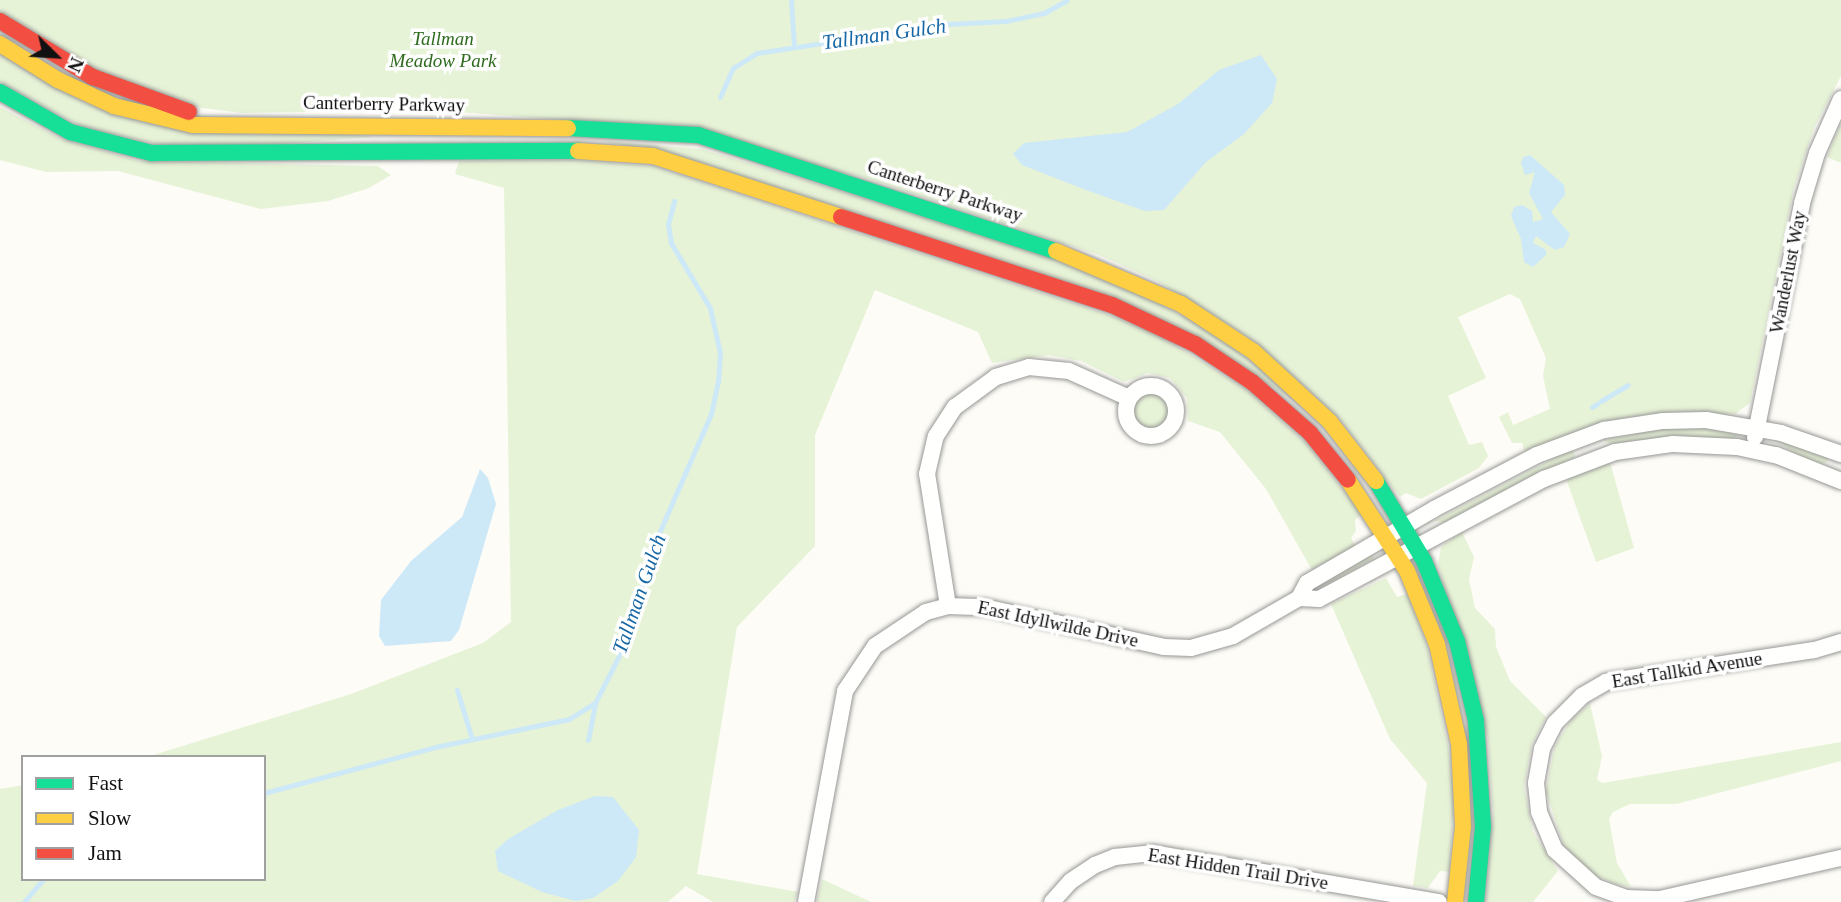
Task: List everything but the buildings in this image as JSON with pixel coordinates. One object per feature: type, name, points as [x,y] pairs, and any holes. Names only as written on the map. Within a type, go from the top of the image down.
[{"type":"street","points":[[0,22],[64,61],[128,92],[185,111],[254,122]]},
{"type":"street","name":"Canterberry Parkway","points":[[0,44],[58,80],[127,111],[192,125],[238,127],[254,122],[625,128],[698,135],[1082,259],[1181,304],[1272,366],[1343,436],[1406,526],[1417,547],[1447,613],[1476,721],[1483,802],[1476,902]]},
{"type":"street","points":[[3,96],[70,132],[152,153],[606,151],[697,167],[1112,305],[1180,336],[1252,382],[1310,433],[1356,488],[1399,556],[1437,644],[1455,722],[1463,802],[1455,902]]},
{"type":"street","name":"Wanderlust Way","points":[[1752,450],[1802,203],[1816,153],[1841,99]]},
{"type":"street","points":[[948,606],[928,474],[936,436],[955,407],[996,377],[1029,367],[1078,373],[1129,398]]},
{"type":"street","name":"East Idyllwilde Drive","points":[[1299,598],[1307,583],[1406,526],[1531,458],[1604,430],[1674,420],[1757,427],[1841,454]]},
{"type":"street","name":"East Idyllwilde Drive","points":[[806,902],[840,708],[852,677],[865,656],[894,629],[948,606],[996,608],[1183,649],[1222,641],[1299,598],[1319,599],[1544,479],[1606,455],[1684,444],[1752,450],[1841,481]]},
{"type":"street","name":"East Tallkid Avenue","points":[[1841,642],[1814,650],[1622,677],[1582,696],[1550,731],[1536,774],[1539,812],[1555,850],[1595,887],[1643,900],[1841,858]]},
{"type":"street","name":"East Hidden Trail Drive","points":[[1052,902],[1071,881],[1095,865],[1115,857],[1152,853],[1439,902]]},
{"type":"green space","name":"Tallman Meadow Park","points":[[0,0],[1841,0],[1841,76],[1814,128],[1794,188],[1750,403],[1735,414],[1652,414],[1612,421],[1525,452],[1522,443],[1512,443],[1499,417],[1508,412],[1513,425],[1550,409],[1543,376],[1546,358],[1520,299],[1510,294],[1458,317],[1486,378],[1448,396],[1469,445],[1482,442],[1488,456],[1479,468],[1421,499],[1406,493],[1400,497],[1340,419],[1253,340],[1157,281],[1099,255],[859,176],[576,121],[458,112],[452,100],[394,100],[379,111],[242,113],[187,106],[110,78],[0,15]]},
{"type":"green space","points":[[0,50],[91,102],[374,137],[249,146],[161,145],[81,126],[0,82]]},
{"type":"green space","points":[[0,107],[61,139],[139,161],[378,166],[391,175],[369,188],[328,201],[261,209],[118,171],[46,172],[0,160]]},
{"type":"green space","points":[[1841,123],[1841,163],[1827,157]]},
{"type":"green space","points":[[603,141],[702,149],[1091,268],[1221,336],[1316,415],[1212,348],[709,165]]},
{"type":"green space","points":[[573,160],[653,166],[1115,317],[1169,341],[1247,390],[1307,444],[1362,514],[1355,520],[1356,531],[1351,538],[1355,546],[1312,570],[1266,489],[1220,432],[1188,421],[1187,398],[1170,378],[1148,373],[1124,382],[1081,361],[1049,355],[992,363],[978,332],[875,290],[815,435],[815,546],[737,627],[697,874],[798,892],[794,902],[713,902],[686,886],[668,902],[0,902],[0,789],[21,785],[21,881],[266,881],[266,755],[153,755],[351,694],[483,643],[511,622],[504,188],[455,174],[459,161]]},
{"type":"green space","points":[[1151,392],[1164,398],[1170,411],[1164,424],[1151,430],[1138,424],[1132,411],[1138,398]]},
{"type":"green space","points":[[1709,427],[1738,435],[1733,439],[1667,437],[1613,445],[1602,440],[1663,428]]},
{"type":"green space","points":[[1776,439],[1827,457],[1828,461],[1823,464],[1796,455]]},
{"type":"green space","points":[[1573,448],[1575,457],[1449,523],[1434,521]]},
{"type":"green space","points":[[1610,462],[1634,548],[1596,562],[1565,476]]},
{"type":"green space","points":[[1462,532],[1474,557],[1469,579],[1475,608],[1495,629],[1496,647],[1510,681],[1546,717],[1532,744],[1524,786],[1533,832],[1558,871],[1533,902],[1486,902],[1493,814],[1488,738],[1438,564],[1441,547]]},
{"type":"green space","points":[[1371,554],[1374,559],[1311,592],[1310,588]]},
{"type":"green space","points":[[1386,578],[1397,597],[1407,594],[1427,646],[1448,745],[1454,802],[1449,872],[1440,871],[1428,888],[1413,886],[1427,783],[1390,739],[1331,604]]},
{"type":"green space","points":[[1590,703],[1602,756],[1597,780],[1603,783],[1841,742],[1841,761],[1676,804],[1630,804],[1613,812],[1609,819],[1617,863],[1631,887],[1616,884],[1594,875],[1564,846],[1546,792],[1554,748],[1571,720]]},
{"type":"green space","points":[[822,879],[871,902],[817,902]]},
{"type":"water","points":[[1261,55],[1277,79],[1272,103],[1244,134],[1206,162],[1164,210],[1145,211],[1086,190],[1022,165],[1013,154],[1024,143],[1127,132],[1178,104],[1219,70]]},
{"type":"water","points":[[1530,155],[1564,185],[1565,195],[1551,212],[1570,234],[1564,247],[1555,250],[1536,236],[1533,243],[1546,250],[1546,255],[1533,267],[1524,262],[1521,239],[1511,216],[1514,207],[1522,205],[1532,211],[1533,222],[1543,219],[1529,193],[1535,172],[1525,175],[1521,163],[1523,157]]},
{"type":"water","points":[[480,469],[488,478],[496,504],[459,630],[451,641],[385,646],[379,636],[381,600],[411,561],[462,517]]},
{"type":"water","points":[[595,796],[613,797],[639,830],[636,857],[618,881],[593,898],[576,901],[542,892],[498,871],[495,851],[508,839],[558,810]]},
{"type":"waterway","points":[[791,0],[794,47]]},
{"type":"waterway","name":"Tallman Gulch","points":[[720,97],[733,68],[757,53],[948,24],[1006,21],[1044,13],[1067,0]]},
{"type":"waterway","name":"Tallman Gulch","points":[[266,792],[440,746],[569,719],[595,703],[627,640],[652,549],[711,414],[718,382],[720,353],[710,308],[671,243],[668,224],[674,201]]},
{"type":"waterway","points":[[1601,401],[1628,385]]},
{"type":"waterway","points":[[1592,407],[1597,404]]},
{"type":"waterway","points":[[457,690],[472,739]]},
{"type":"waterway","points":[[588,740],[595,703]]},
{"type":"waterway","name":"Tallman Gulch","points":[[24,902],[41,881]]},
{"type":"traffic: fast","points":[[0,92],[70,132],[152,153],[578,151]]},
{"type":"traffic: fast","points":[[568,128],[698,135],[1056,251]]},
{"type":"traffic: fast","points":[[1376,481],[1424,561],[1457,641],[1476,721],[1483,827],[1476,902]]},
{"type":"traffic: slow","points":[[0,44],[58,80],[114,106],[193,125],[568,128]]},
{"type":"traffic: slow","points":[[578,151],[653,156],[841,217]]},
{"type":"traffic: slow","points":[[1056,251],[1181,304],[1254,352],[1330,422],[1376,481]]},
{"type":"traffic: slow","points":[[1348,480],[1407,571],[1437,644],[1459,744],[1463,826],[1455,902]]},
{"type":"traffic: jam","points":[[0,21],[93,77],[189,112]]},
{"type":"traffic: jam","points":[[841,217],[1112,305],[1195,344],[1252,382],[1310,433],[1348,480]]}]
